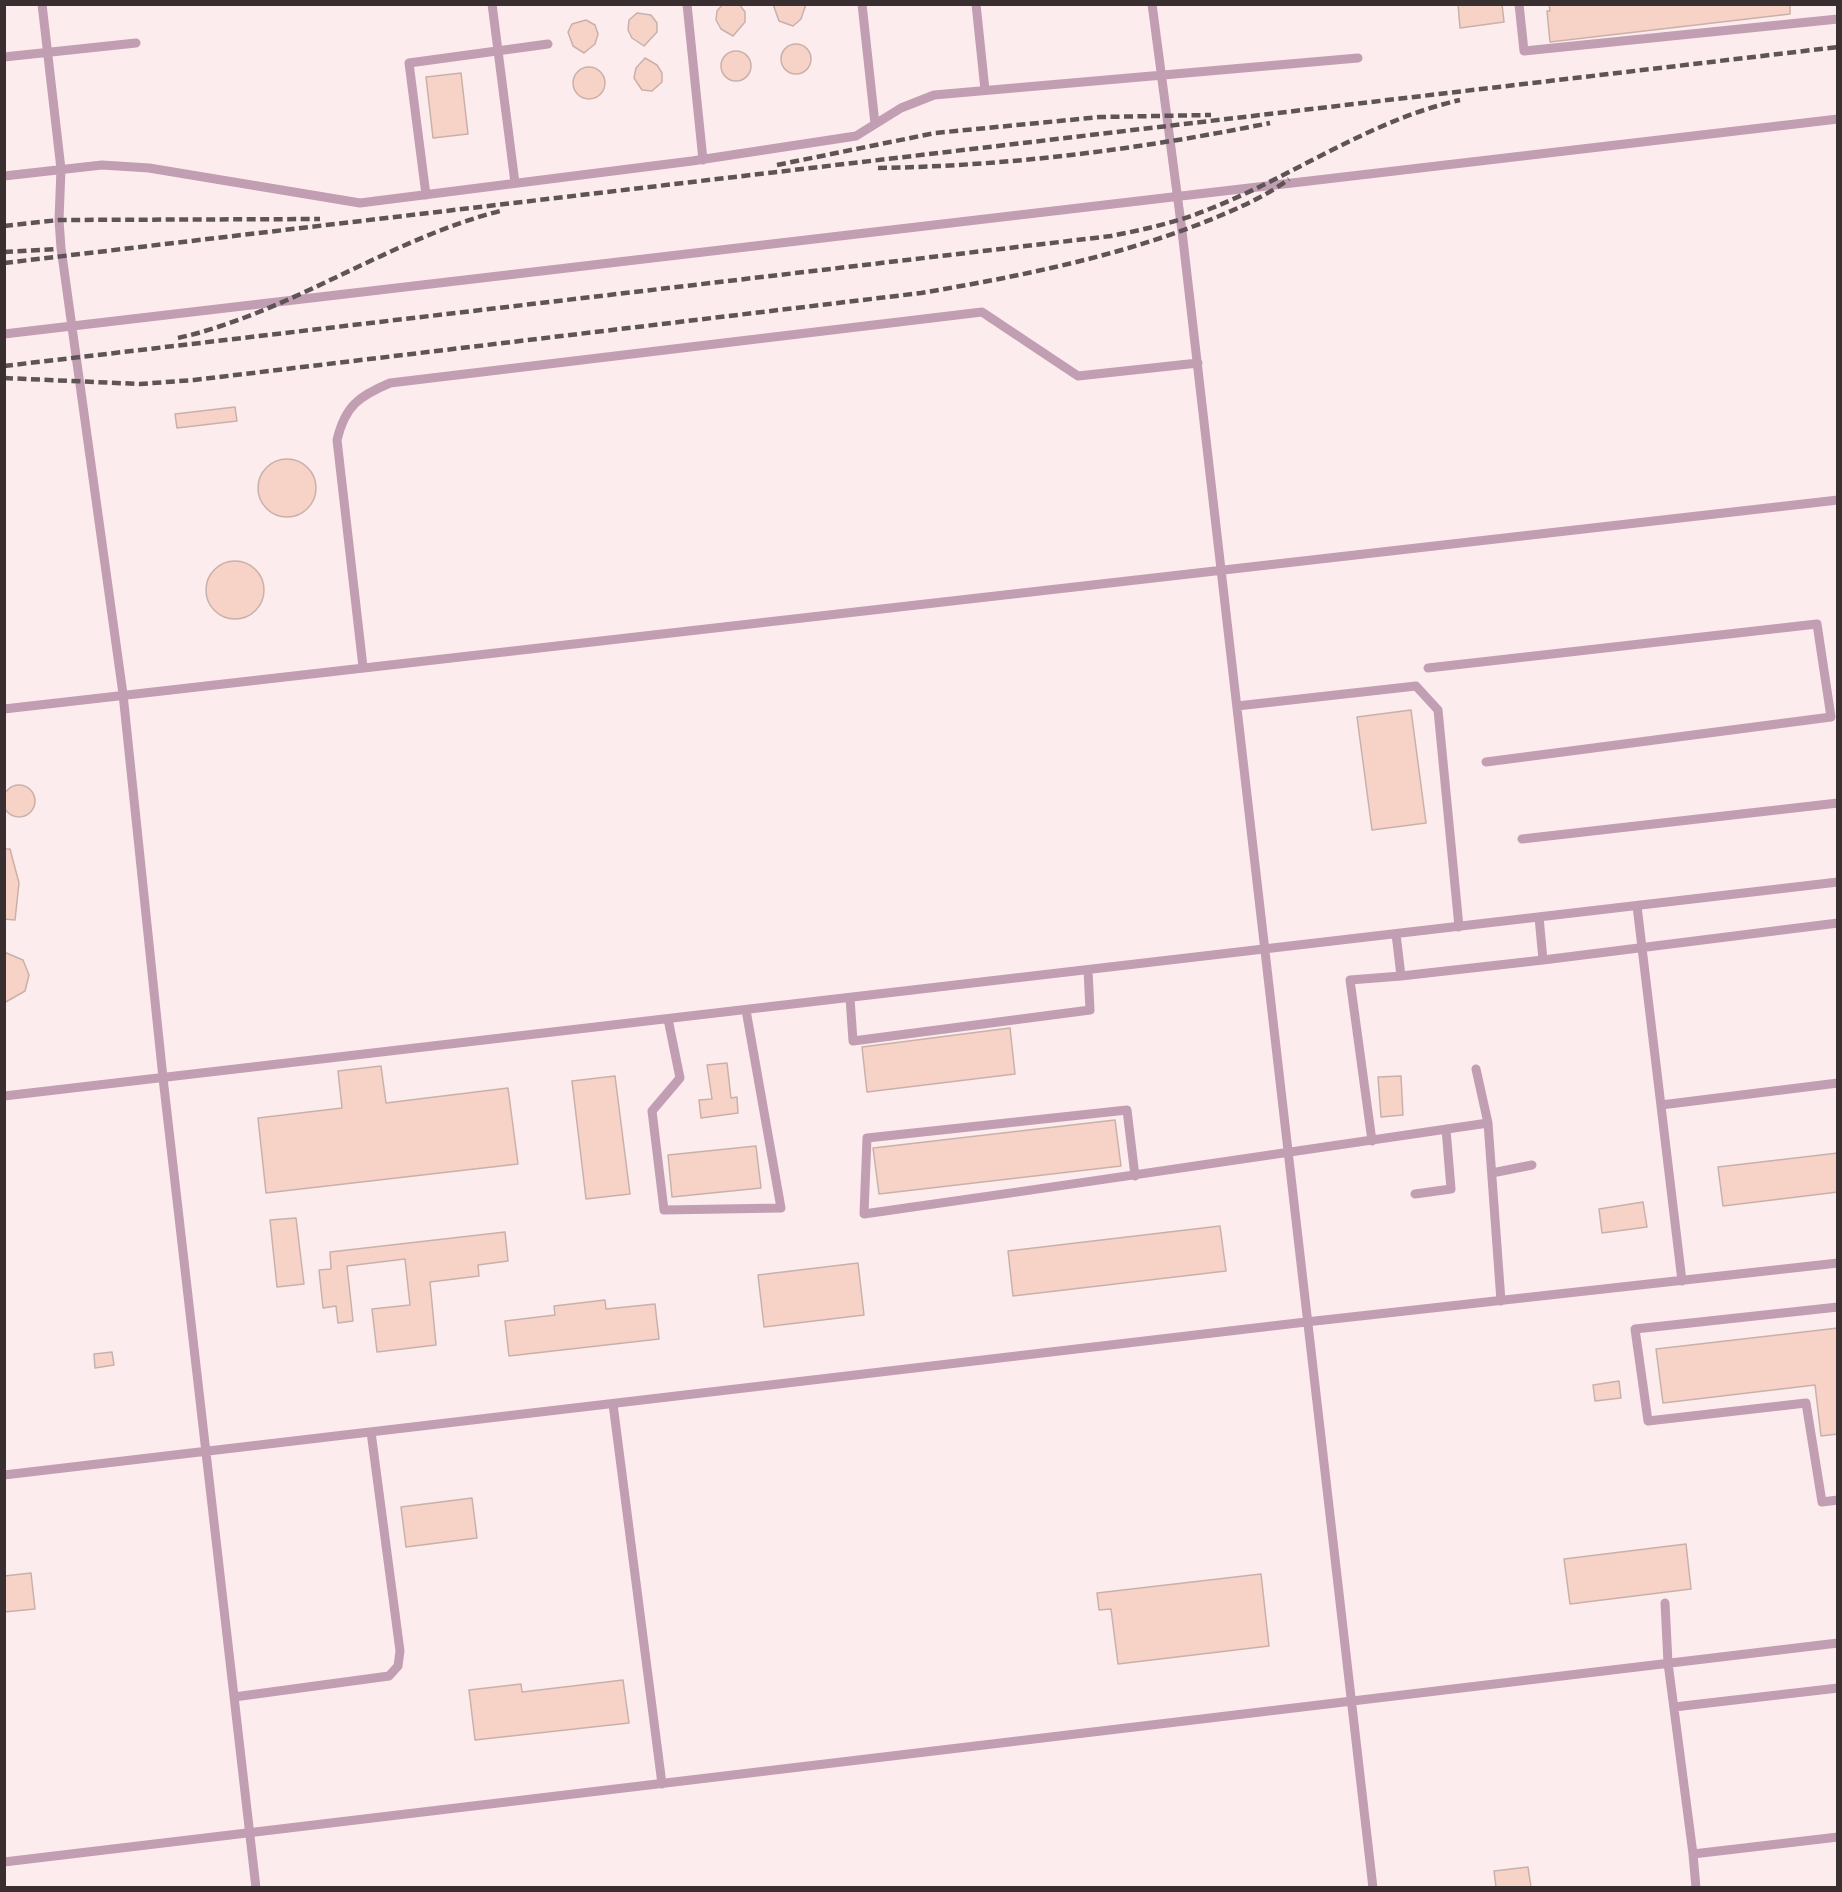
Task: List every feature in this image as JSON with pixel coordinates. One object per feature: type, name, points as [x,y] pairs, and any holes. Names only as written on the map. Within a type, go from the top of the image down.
[{"type":"lane","points":[[42,4],[61,169],[59,220],[123,694],[163,1078],[256,1887]]},
{"type":"lane","points":[[492,4],[515,183]]},
{"type":"lane","points":[[687,4],[704,160]]},
{"type":"lane","points":[[862,4],[875,124]]},
{"type":"lane","points":[[976,4],[985,90]]},
{"type":"lane","points":[[1152,4],[1179,198],[1290,1154],[1306,1322],[1373,1887]]},
{"type":"lane","points":[[1519,4],[1524,51],[1838,20]]},
{"type":"lane","points":[[4,57],[136,43]]},
{"type":"lane","points":[[426,195],[409,63],[497,49],[548,44]]},
{"type":"lane","points":[[4,176],[102,165],[149,168],[360,203],[704,160],[856,136],[901,108],[934,95],[1358,58]]},
{"type":"lane","points":[[4,334],[1838,119]]},
{"type":"lane","points":[[363,667],[337,440],[341,421],[354,403],[368,392],[390,383],[982,312],[1078,376],[1197,363]]},
{"type":"lane","points":[[4,709],[1838,500]]},
{"type":"lane","points":[[1428,668],[1817,624],[1831,717],[1486,762]]},
{"type":"lane","points":[[1237,706],[1416,686],[1438,710],[1459,927]]},
{"type":"lane","points":[[1522,839],[1838,803]]},
{"type":"lane","points":[[4,1096],[1838,882]]},
{"type":"lane","points":[[1637,906],[1682,1281]]},
{"type":"lane","points":[[1539,917],[1544,960]]},
{"type":"lane","points":[[1372,1141],[1350,980],[1544,960],[1838,923]]},
{"type":"lane","points":[[1396,934],[1401,976]]},
{"type":"lane","points":[[850,998],[853,1041],[1090,1010],[1088,970]]},
{"type":"lane","points":[[668,1019],[680,1078],[652,1111],[664,1210],[781,1208],[746,1010]]},
{"type":"lane","points":[[1476,1069],[1488,1123],[1501,1301]]},
{"type":"lane","points":[[1661,1105],[1838,1083]]},
{"type":"lane","points":[[1135,1176],[1127,1110],[867,1138],[864,1214],[1135,1176],[1290,1154],[1488,1123]]},
{"type":"lane","points":[[1415,1194],[1451,1189],[1446,1129]]},
{"type":"lane","points":[[1492,1173],[1532,1165]]},
{"type":"lane","points":[[4,1475],[1306,1322],[1838,1263]]},
{"type":"lane","points":[[1838,1307],[1635,1329],[1648,1421],[1806,1402],[1822,1502],[1838,1500]]},
{"type":"lane","points":[[613,1404],[662,1784]]},
{"type":"lane","points":[[234,1697],[389,1676],[398,1666],[400,1651],[371,1432]]},
{"type":"lane","points":[[1665,1603],[1668,1663],[1696,1887]]},
{"type":"lane","points":[[4,1862],[1838,1643]]},
{"type":"lane","points":[[1674,1707],[1838,1688]]},
{"type":"lane","points":[[1693,1854],[1838,1837]]},
{"type":"building","points":[[723,4],[739,4],[745,12],[745,22],[733,36],[721,29],[716,20],[717,11]]},
{"type":"building","points":[[773,4],[806,4],[801,19],[793,26],[779,21]]},
{"type":"building","points":[[1458,4],[1502,4],[1504,22],[1460,28]]},
{"type":"building","points":[[1549,4],[1790,4],[1790,14],[1550,42],[1547,11],[1550,11]]},
{"type":"building","points":[[637,13],[651,15],[657,23],[657,32],[644,46],[632,38],[628,30],[629,20]]},
{"type":"building","points":[[586,20],[595,25],[598,34],[595,44],[584,53],[573,46],[568,32],[572,24]]},
{"type":"building","points":[[796,44],[807,48],[811,59],[807,70],[796,74],[785,70],[781,59],[785,48]]},
{"type":"building","points":[[736,51],[747,55],[751,66],[747,77],[736,81],[725,77],[721,66],[725,55]]},
{"type":"building","points":[[645,58],[657,65],[662,73],[662,82],[652,91],[642,90],[634,78],[636,68]]},
{"type":"building","points":[[589,67],[600,72],[605,83],[600,94],[589,99],[578,94],[573,83],[578,72]]},
{"type":"building","points":[[461,73],[468,134],[433,138],[426,77]]},
{"type":"building","points":[[235,407],[237,421],[177,428],[175,414]]},
{"type":"building","points":[[281,459],[293,459],[308,467],[316,482],[316,494],[308,509],[293,517],[281,517],[266,509],[258,494],[258,482],[266,467]]},
{"type":"building","points":[[229,561],[241,561],[256,569],[264,584],[264,596],[256,611],[241,619],[229,619],[214,611],[206,596],[206,584],[214,569]]},
{"type":"building","points":[[1411,710],[1426,823],[1372,830],[1357,717]]},
{"type":"building","points":[[19,785],[30,790],[35,801],[30,812],[19,817],[8,812],[3,801],[8,790]]},
{"type":"building","points":[[4,849],[10,849],[19,883],[15,920],[4,919]]},
{"type":"building","points":[[4,952],[23,960],[29,975],[25,991],[4,1003]]},
{"type":"building","points":[[1010,1028],[1015,1074],[867,1092],[862,1047]]},
{"type":"building","points":[[727,1063],[731,1098],[737,1097],[738,1113],[701,1118],[699,1100],[712,1099],[707,1065]]},
{"type":"building","points":[[381,1066],[386,1103],[508,1088],[518,1164],[266,1193],[258,1118],[342,1108],[338,1071]]},
{"type":"building","points":[[615,1076],[630,1194],[586,1199],[572,1081]]},
{"type":"building","points":[[1401,1076],[1403,1115],[1381,1117],[1378,1077]]},
{"type":"building","points":[[1115,1120],[1121,1166],[879,1194],[873,1148]]},
{"type":"building","points":[[756,1146],[761,1188],[672,1197],[668,1155]]},
{"type":"building","points":[[1838,1153],[1838,1192],[1723,1206],[1718,1167]]},
{"type":"building","points":[[1643,1202],[1647,1227],[1602,1233],[1599,1209]]},
{"type":"building","points":[[296,1218],[304,1284],[277,1287],[270,1220]]},
{"type":"building","points":[[1220,1226],[1226,1271],[1013,1296],[1008,1251]]},
{"type":"building","points":[[505,1232],[508,1261],[478,1265],[479,1276],[430,1282],[436,1345],[377,1352],[372,1309],[410,1305],[405,1259],[347,1266],[353,1321],[338,1323],[336,1306],[323,1308],[319,1270],[331,1269],[330,1252]]},
{"type":"building","points":[[858,1263],[864,1315],[764,1327],[758,1275]]},
{"type":"building","points":[[605,1300],[606,1309],[655,1304],[659,1339],[509,1356],[505,1321],[555,1315],[554,1306]]},
{"type":"building","points":[[1838,1328],[1838,1434],[1821,1436],[1815,1385],[1663,1403],[1656,1349]]},
{"type":"building","points":[[112,1352],[114,1365],[95,1368],[94,1354]]},
{"type":"building","points":[[1619,1381],[1621,1398],[1595,1401],[1593,1385]]},
{"type":"building","points":[[472,1498],[477,1538],[406,1547],[401,1507]]},
{"type":"building","points":[[1686,1544],[1691,1589],[1570,1604],[1564,1559]]},
{"type":"building","points":[[31,1573],[35,1609],[4,1612],[4,1576]]},
{"type":"building","points":[[1261,1574],[1269,1646],[1118,1664],[1111,1609],[1099,1610],[1097,1593]]},
{"type":"building","points":[[623,1680],[629,1723],[475,1740],[469,1690],[521,1684],[522,1692]]},
{"type":"building","points":[[1528,1867],[1531,1887],[1496,1887],[1494,1871]]},
{"type":"railway","points":[[4,263],[1838,47]]},
{"type":"railway","points":[[4,366],[1111,236],[1162,225],[1200,213],[1365,134],[1427,109],[1460,100]]},
{"type":"railway","points":[[777,165],[935,133],[1100,117],[1211,115]]},
{"type":"railway","points":[[878,168],[1026,160],[1173,141],[1270,123]]},
{"type":"railway","points":[[4,378],[140,384],[194,380],[921,293],[1034,272],[1145,243],[1217,217],[1263,195],[1289,179]]},
{"type":"railway","points":[[178,338],[261,311],[421,238],[462,222],[504,210]]},
{"type":"railway","points":[[4,226],[59,220],[320,219]]},
{"type":"railway","points":[[4,252],[56,249]]}]
